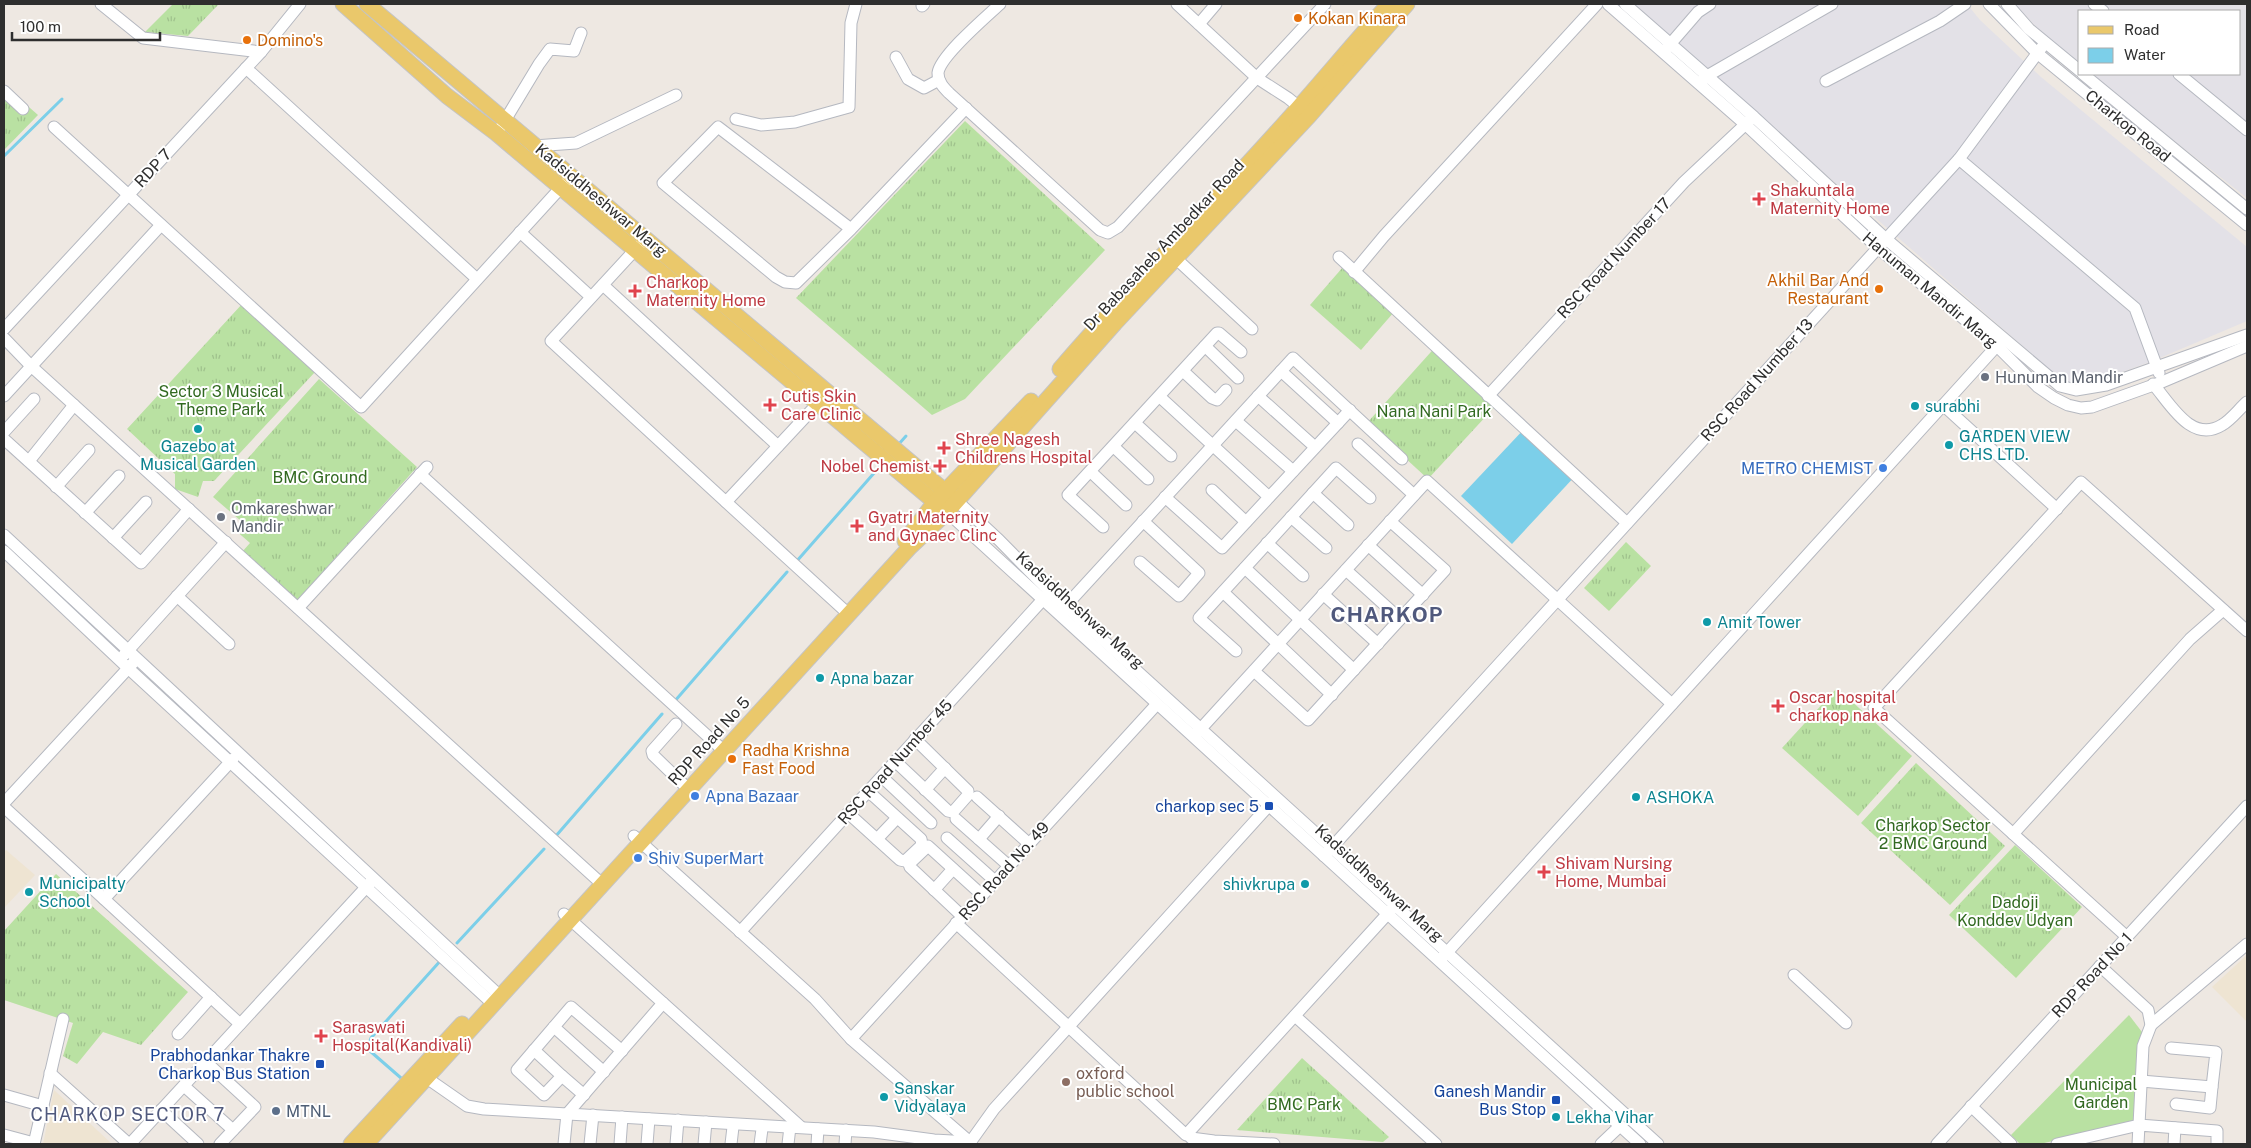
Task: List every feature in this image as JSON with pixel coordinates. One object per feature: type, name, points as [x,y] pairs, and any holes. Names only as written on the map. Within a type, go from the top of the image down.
[{"type":"main road","name":"Kadsiddheshwar Marg","points":[[343,4],[448,96],[534,146],[571,176],[827,393],[946,502]]},
{"type":"main road","name":"Kadsiddheshwar Marg","points":[[367,4],[500,127],[560,189],[816,404],[885,458],[946,502]]},
{"type":"main road","name":"Dr Babasaheb Ambedkar Road","points":[[946,502],[1170,254],[1304,111],[1353,53],[1389,4]]},
{"type":"main road","name":"Dr Babasaheb Ambedkar Road","points":[[1353,53],[1408,4]]},
{"type":"main road","name":"RDP Road No 5","points":[[362,1141],[600,882],[683,784],[722,748],[904,542],[946,502]]},
{"type":"main road","name":"RDP Road No 5","points":[[637,839],[910,547],[946,502]]},
{"type":"street","points":[[100,4],[142,38],[261,52]]},
{"type":"street","name":"RDP 7","points":[[4,329],[261,52],[300,4]]},
{"type":"street","points":[[736,119],[761,125],[795,122],[849,107],[851,23],[856,4]]},
{"type":"street","points":[[1000,4],[944,59],[938,74],[939,80],[949,93],[1100,230],[1108,233],[1118,227],[1325,4]]},
{"type":"street","points":[[1177,4],[1257,78],[1304,111]]},
{"type":"street","points":[[1199,24],[1216,4]]},
{"type":"street","points":[[1354,272],[1384,236],[1597,4]]},
{"type":"street","points":[[1608,4],[1667,47]]},
{"type":"street","points":[[1624,4],[1667,47],[1750,121]]},
{"type":"street","points":[[1667,47],[1698,12],[1710,4]]},
{"type":"street","points":[[1703,80],[1814,8],[1832,4]]},
{"type":"street","points":[[1826,81],[1940,21],[1965,4]]},
{"type":"street","name":"Charkop Road","points":[[1989,4],[2037,53],[2247,225]]},
{"type":"street","name":"Charkop Road","points":[[2007,4],[2045,43],[2078,69]]},
{"type":"street","points":[[500,127],[550,49],[574,50],[581,33]]},
{"type":"street","name":"RSC Road Number 13","points":[[1328,852],[1959,159],[2045,43]]},
{"type":"street","points":[[896,57],[908,79],[924,88],[939,80]]},
{"type":"street","points":[[246,68],[477,279]]},
{"type":"street","name":"Charkop Road","points":[[2084,75],[2247,209]]},
{"type":"street","points":[[2180,75],[2247,130]]},
{"type":"street","points":[[4,91],[23,109]]},
{"type":"street","points":[[534,146],[576,143],[676,95]]},
{"type":"street","points":[[851,229],[718,127],[663,184],[785,282],[796,283],[851,229],[966,108]]},
{"type":"street","name":"Hanuman Mandir Marg","points":[[1750,121],[1882,244],[2000,343],[2038,387],[2054,398],[2074,406],[2092,407],[2158,383],[2247,346]]},
{"type":"street","name":"RSC Road Number 17","points":[[1488,396],[1684,182],[1750,121]]},
{"type":"street","points":[[54,127],[361,407],[571,176]]},
{"type":"street","points":[[1959,159],[2135,308],[2157,367],[2158,383],[2189,426],[2199,430],[2222,426],[2247,402]]},
{"type":"street","points":[[4,396],[161,224]]},
{"type":"street","points":[[520,232],[591,297]]},
{"type":"street","points":[[645,239],[551,341],[843,609]]},
{"type":"street","points":[[1170,254],[1252,329]]},
{"type":"street","points":[[1339,258],[1627,523]]},
{"type":"street","points":[[603,284],[778,446]]},
{"type":"street","points":[[1103,527],[1068,495],[1219,333],[1241,352]]},
{"type":"street","points":[[1443,957],[2000,343],[2060,386],[2076,390],[2106,385],[2247,335]]},
{"type":"street","points":[[4,338],[31,366],[600,882]]},
{"type":"street","points":[[1205,346],[1238,378]]},
{"type":"street","points":[[1061,610],[1293,358],[1402,459]]},
{"type":"street","points":[[1183,371],[1212,398],[1217,400],[1226,390]]},
{"type":"street","points":[[1280,372],[1338,423]]},
{"type":"street","points":[[726,502],[827,393]]},
{"type":"street","points":[[1258,396],[1314,447]]},
{"type":"street","points":[[1160,397],[1270,497]]},
{"type":"street","points":[[4,432],[34,399]]},
{"type":"street","points":[[29,461],[74,404]]},
{"type":"street","points":[[1944,406],[2057,508]]},
{"type":"street","points":[[1165,497],[1222,548],[1350,410]]},
{"type":"street","points":[[1236,421],[1293,471]]},
{"type":"street","points":[[1135,424],[1171,456]]},
{"type":"street","points":[[4,439],[141,563],[190,509]]},
{"type":"street","points":[[1358,444],[1414,495]]},
{"type":"street","points":[[1114,447],[1148,479]]},
{"type":"street","points":[[56,487],[89,450]]},
{"type":"street","points":[[1236,651],[1199,618],[1336,468],[1370,498]]},
{"type":"street","points":[[298,608],[424,471],[722,748]]},
{"type":"street","points":[[1091,472],[1126,505]]},
{"type":"street","points":[[85,513],[119,476]]},
{"type":"street","points":[[1197,733],[1427,481],[1672,704]]},
{"type":"street","points":[[2127,937],[1874,708],[2081,482],[2247,631]]},
{"type":"street","points":[[1212,490],[1246,522]]},
{"type":"street","points":[[1313,493],[1348,525]]},
{"type":"street","points":[[113,538],[146,502]]},
{"type":"street","name":"Kadsiddheshwar Marg","points":[[946,502],[999,540],[1046,596],[1443,957],[1640,1144]]},
{"type":"street","points":[[1292,517],[1326,548]]},
{"type":"street","points":[[1254,671],[1308,720],[1423,595],[1445,570],[1390,521]]},
{"type":"street","points":[[1140,562],[1178,596],[1199,573],[1143,522]]},
{"type":"street","points":[[4,536],[374,879],[493,997]]},
{"type":"street","points":[[226,542],[128,650],[124,664],[4,805],[240,1024]]},
{"type":"street","points":[[1268,543],[1303,576]]},
{"type":"street","points":[[1368,545],[1423,595]]},
{"type":"street","points":[[4,551],[366,888],[493,997]]},
{"type":"street","points":[[1245,568],[1301,618],[1354,670]]},
{"type":"street","points":[[1346,570],[1400,619]]},
{"type":"street","points":[[1223,592],[1332,695]]},
{"type":"street","points":[[1323,594],[1378,644]]},
{"type":"street","points":[[177,596],[229,644]]},
{"type":"street","name":"RSC Road Number 45","points":[[740,932],[1046,596]]},
{"type":"street","name":"Kadsiddheshwar Marg","points":[[1061,610],[1157,704],[1197,733]]},
{"type":"street","points":[[2013,834],[2190,639],[2224,610]]},
{"type":"street","points":[[124,664],[137,658]]},
{"type":"street","name":"RSC Road No. 49","points":[[851,1039],[1157,704]]},
{"type":"street","points":[[676,724],[652,750],[653,756],[683,784]]},
{"type":"street","points":[[895,761],[948,811],[953,812],[968,791],[915,739]]},
{"type":"street","points":[[104,899],[238,753]]},
{"type":"street","points":[[925,790],[944,768]]},
{"type":"street","points":[[882,777],[931,823]]},
{"type":"street","points":[[848,813],[900,860],[904,861],[922,845],[921,839],[868,791]]},
{"type":"street","points":[[977,797],[1026,841]]},
{"type":"street","points":[[971,1143],[994,1109],[1272,802]]},
{"type":"street","name":"RDP Road No 1","points":[[1941,1143],[1971,1106],[2247,806]]},
{"type":"street","points":[[979,838],[999,816]]},
{"type":"street","points":[[877,840],[897,818]]},
{"type":"street","points":[[956,819],[1009,866]]},
{"type":"street","points":[[947,838],[995,881]]},
{"type":"street","points":[[637,839],[815,1000],[851,1039],[971,1143]]},
{"type":"street","points":[[982,895],[928,846],[909,864],[959,920],[1186,1135],[1392,910]]},
{"type":"street","points":[[934,890],[953,869]]},
{"type":"street","points":[[50,1073],[130,1144],[374,879]]},
{"type":"street","points":[[567,917],[796,1127]]},
{"type":"street","points":[[2138,1144],[2143,1046],[2151,1025],[2247,944]]},
{"type":"street","name":"Kadsiddheshwar Marg","points":[[1443,957],[1658,1144]]},
{"type":"street","points":[[2100,966],[2148,1010],[2151,1025]]},
{"type":"street","points":[[1794,975],[1846,1023]]},
{"type":"street","points":[[178,1034],[211,997]]},
{"type":"street","points":[[564,1144],[567,1114],[664,1004]]},
{"type":"street","points":[[562,1076],[544,1095],[517,1070],[571,1007],[622,1050]]},
{"type":"street","points":[[1295,1016],[1436,1144]]},
{"type":"street","points":[[4,1135],[34,1144],[63,1019]]},
{"type":"street","points":[[554,1027],[604,1072]]},
{"type":"street","points":[[2171,1048],[2216,1052],[2210,1108],[2176,1104]]},
{"type":"street","points":[[534,1050],[584,1095]]},
{"type":"street","points":[[206,1062],[254,1107],[220,1144]]},
{"type":"street","points":[[422,1075],[467,1106],[567,1114],[874,1132],[907,1140],[971,1143]]},
{"type":"street","points":[[2141,1081],[2212,1087]]},
{"type":"street","points":[[184,1086],[233,1130]]},
{"type":"street","points":[[4,1095],[43,1106]]},
{"type":"street","points":[[1971,1106],[2011,1144]]},
{"type":"street","points":[[161,1110],[198,1144]]},
{"type":"street","points":[[590,1144],[593,1115]]},
{"type":"street","points":[[620,1144],[622,1117]]},
{"type":"street","points":[[647,1144],[649,1119]]},
{"type":"street","points":[[676,1144],[678,1120]]},
{"type":"street","points":[[704,1144],[706,1122]]},
{"type":"street","points":[[2063,1144],[2101,1139],[2139,1125],[2217,1132],[2216,1144]]},
{"type":"street","points":[[1601,1144],[1620,1126]]},
{"type":"street","points":[[732,1144],[733,1127]]},
{"type":"street","points":[[788,1144],[796,1127]]},
{"type":"street","points":[[1982,1127],[1998,1144]]},
{"type":"street","points":[[2174,1144],[2175,1128]]},
{"type":"street","points":[[760,1144],[762,1129]]},
{"type":"street","points":[[817,1144],[818,1129]]},
{"type":"street","points":[[845,1144],[846,1130]]},
{"type":"street","points":[[873,1144],[874,1132]]},
{"type":"street","points":[[1191,1138],[1274,1144]]},
{"type":"shaded area","points":[[1630,4],[1967,4],[1980,20],[2041,77],[2247,247],[2247,321],[2155,360],[2073,390]]},
{"type":"shaded area","points":[[2015,4],[2247,4],[2247,198],[2090,75],[2241,75],[2241,10],[2078,10],[2078,64],[2055,47]]},
{"type":"shaded area","points":[[6,850],[35,875],[4,908],[4,852]]},
{"type":"shaded area","points":[[2247,955],[2247,1022],[2212,987]]},
{"type":"shaded area","points":[[54,1090],[112,1144],[43,1144]]},
{"type":"green space","points":[[173,4],[219,4],[188,36],[145,32]]},
{"type":"green space","points":[[4,85],[38,115],[4,150]]},
{"type":"green space","points":[[965,121],[1105,250],[965,399],[932,415],[796,298]]},
{"type":"green space","points":[[1343,267],[1394,312],[1361,350],[1310,305]]},
{"type":"green space","name":"Sector 3 Musical Theme Park","points":[[243,303],[315,372],[214,481],[203,481],[198,497],[175,489],[175,474],[127,429]]},
{"type":"green space","name":"Nana Nani Park","points":[[1439,343],[1501,400],[1428,479],[1367,423]]},
{"type":"green space","name":"BMC Ground","points":[[319,379],[417,467],[297,601],[242,552],[250,543],[234,529],[241,521],[213,497]]},
{"type":"green space","points":[[1626,542],[1651,566],[1609,611],[1584,588]]},
{"type":"green space","points":[[1837,688],[1912,756],[1858,816],[1782,748]]},
{"type":"green space","name":"Charkop Sector 2 BMC Ground","points":[[1916,763],[2005,846],[1950,905],[1861,823]]},
{"type":"green space","name":"Dadoji Konddev Udyan","points":[[2015,845],[2082,907],[2016,978],[1949,915]]},
{"type":"green space","points":[[56,874],[188,992],[141,1045],[103,1032],[77,1064],[63,1056],[73,1023],[4,1000],[4,931]]},
{"type":"green space","name":"Municipal Garden","points":[[2129,1015],[2142,1032],[2134,1122],[2040,1144],[2020,1144],[2011,1135]]},
{"type":"green space","name":"BMC Park","points":[[1302,1058],[1389,1137],[1383,1142],[1237,1130]]},
{"type":"water","points":[[1526,427],[1577,474],[1512,544],[1461,496]]},
{"type":"waterway","points":[[4,156],[62,99]]},
{"type":"waterway","points":[[898,445],[906,436]]},
{"type":"waterway","points":[[796,562],[882,464]]},
{"type":"waterway","points":[[674,702],[787,572]]},
{"type":"waterway","points":[[555,837],[662,714]]},
{"type":"waterway","points":[[457,943],[544,849]]},
{"type":"waterway","points":[[401,1078],[370,1051],[368,1046],[371,1038],[442,959]]},
{"type":"place","name":"Kokan Kinara","points":[[1298,18]]},
{"type":"place","name":"Domino's","points":[[247,40]]},
{"type":"place","name":"Shakuntala Maternity Home","points":[[1759,199]]},
{"type":"place","name":"Akhil Bar And Restaurant","points":[[1879,289]]},
{"type":"place","name":"Charkop Maternity Home","points":[[635,291]]},
{"type":"place","name":"Hunuman Mandir","points":[[1985,377]]},
{"type":"place","name":"Cutis Skin Care Clinic","points":[[770,405]]},
{"type":"place","name":"surabhi","points":[[1915,406]]},
{"type":"place","name":"Gazebo at Musical Garden","points":[[198,429]]},
{"type":"place","name":"GARDEN VIEW CHS LTD.","points":[[1949,445]]},
{"type":"place","name":"Shree Nagesh Childrens Hospital","points":[[944,448]]},
{"type":"place","name":"Nobel Chemist","points":[[940,466]]},
{"type":"place","name":"METRO CHEMIST","points":[[1883,468]]},
{"type":"place","name":"Omkareshwar Mandir","points":[[221,517]]},
{"type":"place","name":"Gyatri Maternity and Gynaec Clinc","points":[[857,526]]},
{"type":"place","name":"Amit Tower","points":[[1707,622]]},
{"type":"place","name":"Apna bazar","points":[[820,678]]},
{"type":"place","name":"Oscar hospital charkop naka","points":[[1778,706]]},
{"type":"place","name":"Radha Krishna Fast Food","points":[[732,759]]},
{"type":"place","name":"Apna Bazaar","points":[[695,796]]},
{"type":"place","name":"ASHOKA","points":[[1636,797]]},
{"type":"place","name":"charkop sec 5","points":[[1269,806]]},
{"type":"place","name":"Shiv SuperMart","points":[[638,858]]},
{"type":"place","name":"Shivam Nursing Home, Mumbai","points":[[1544,872]]},
{"type":"place","name":"shivkrupa","points":[[1305,884]]},
{"type":"place","name":"Municipalty School","points":[[29,892]]},
{"type":"place","name":"Saraswati Hospital(Kandivali)","points":[[321,1036]]},
{"type":"place","name":"Prabhodankar Thakre Charkop Bus Station","points":[[320,1064]]},
{"type":"place","name":"oxford public school","points":[[1066,1082]]},
{"type":"place","name":"Sanskar Vidyalaya","points":[[884,1097]]},
{"type":"place","name":"Ganesh Mandir Bus Stop","points":[[1556,1100]]},
{"type":"place","name":"MTNL","points":[[276,1111]]},
{"type":"place","name":"Lekha Vihar","points":[[1556,1117]]},
{"type":"district","name":"CHARKOP","points":[[1387,614]]},
{"type":"district","name":"CHARKOP SECTOR 7","points":[[128,1114]]}]
